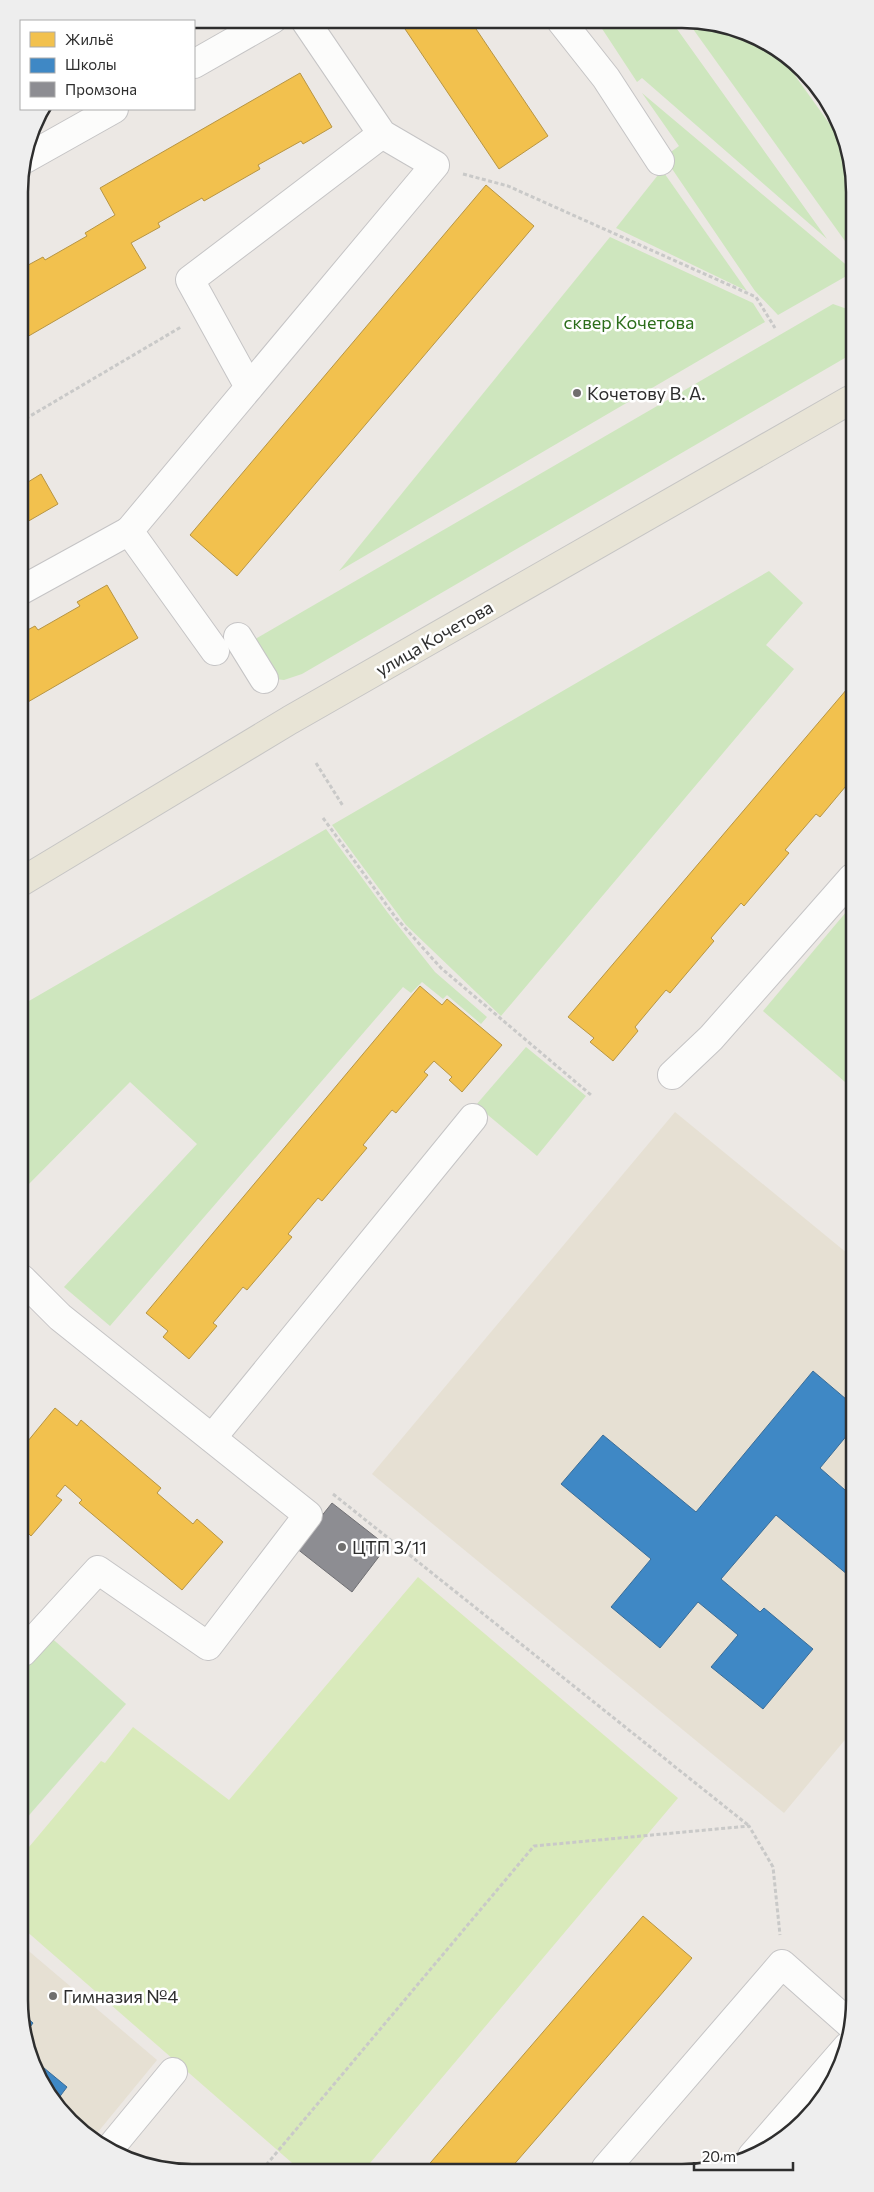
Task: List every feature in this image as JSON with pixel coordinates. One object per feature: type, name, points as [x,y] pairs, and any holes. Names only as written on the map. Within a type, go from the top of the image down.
[{"type":"main road","name":"улица Кочетова","points":[[28,878],[290,720],[846,402]]},
{"type":"lane","points":[[195,63],[257,28]]},
{"type":"lane","points":[[28,587],[129,531],[435,166],[382,134],[309,28]]},
{"type":"lane","points":[[567,28],[606,78],[660,161]]},
{"type":"lane","points":[[32,155],[112,110]]},
{"type":"lane","points":[[249,387],[190,280],[382,134]]},
{"type":"lane","points":[[129,531],[215,651]]},
{"type":"lane","points":[[238,637],[264,679]]},
{"type":"lane","points":[[672,1075],[711,1038],[846,885]]},
{"type":"lane","points":[[212,1438],[473,1118]]},
{"type":"lane","points":[[28,1285],[60,1317],[308,1515],[208,1646],[98,1570],[28,1647]]},
{"type":"lane","points":[[609,2164],[782,1964],[845,2020]]},
{"type":"lane","points":[[763,2143],[835,2060]]},
{"type":"lane","points":[[113,2145],[173,2072]]},
{"type":"path","points":[[435,166],[508,186],[756,297],[775,328]]},
{"type":"path","points":[[28,417],[207,311]]},
{"type":"path","points":[[316,763],[343,806]]},
{"type":"path","points":[[323,818],[396,918],[441,968],[591,1095]]},
{"type":"path","points":[[308,1515],[327,1490],[749,1826],[774,1867],[782,1964]]},
{"type":"path","points":[[267,2164],[534,1846],[749,1826]]},
{"type":"shaded area","points":[[675,1112],[846,1252],[846,1739],[784,1813],[372,1474]]},
{"type":"shaded area","name":"Гимназия №4","points":[[28,1950],[157,2060],[96,2134],[83,2124],[68,2109],[49,2083],[33,2043],[29,2022]]},
{"type":"green space","points":[[602,28],[676,28],[827,239],[642,78],[637,82]]},
{"type":"green space","points":[[692,28],[735,36],[765,49],[788,66],[835,131],[841,149],[845,170],[846,242]]},
{"type":"green space","points":[[642,93],[846,265],[846,276],[778,315],[755,291],[664,157],[679,146]]},
{"type":"green space","points":[[662,170],[747,291],[616,228]]},
{"type":"green space","name":"сквер Кочетова","points":[[610,237],[753,303],[765,322],[339,571]]},
{"type":"green space","points":[[833,304],[846,309],[846,357],[302,674],[284,680],[275,679],[252,641]]},
{"type":"green space","points":[[769,571],[803,603],[766,645],[794,669],[501,1016],[406,925],[332,825]]},
{"type":"green space","points":[[326,829],[388,913],[435,972],[487,1017],[481,1024],[447,995],[443,999],[422,982],[411,993],[403,987],[110,1326],[64,1287],[197,1144],[130,1082],[28,1185],[28,1002]]},
{"type":"green space","points":[[846,912],[846,1083],[763,1011]]},
{"type":"green space","points":[[526,1047],[586,1096],[537,1156],[476,1105]]},
{"type":"green space","points":[[418,1577],[678,1798],[369,2164],[293,2164],[28,1932],[28,1848],[101,1761],[105,1763],[133,1727],[229,1800]]},
{"type":"green space","points":[[47,1634],[126,1704],[28,1816],[28,1655]]},
{"type":"building: Жильё","points":[[404,28],[475,28],[548,136],[499,169]]},
{"type":"building: Жильё","points":[[300,73],[332,127],[303,144],[301,141],[258,165],[260,169],[204,201],[202,198],[158,223],[160,227],[131,243],[146,268],[28,336],[28,265],[43,257],[45,260],[87,236],[85,233],[115,215],[100,188]]},
{"type":"building: Жильё","points":[[486,185],[534,226],[237,576],[190,535]]},
{"type":"building: Жильё","points":[[41,474],[58,504],[28,521],[28,482]]},
{"type":"building: Жильё","points":[[107,585],[138,638],[28,702],[28,630],[35,626],[38,630],[80,606],[77,602]]},
{"type":"building: Жильё","points":[[846,690],[846,786],[820,817],[816,814],[785,850],[789,853],[744,906],[741,903],[711,938],[714,941],[670,993],[666,990],[635,1027],[638,1031],[613,1061],[590,1042],[594,1038],[568,1017]]},
{"type":"building: Жильё","points":[[420,986],[442,1005],[447,999],[502,1045],[462,1092],[449,1080],[452,1077],[434,1061],[424,1072],[428,1075],[396,1113],[392,1110],[363,1145],[367,1148],[322,1201],[318,1198],[288,1234],[292,1237],[247,1290],[243,1287],[213,1323],[217,1326],[189,1359],[163,1337],[168,1331],[146,1313]]},
{"type":"building: Жильё","points":[[55,1408],[77,1426],[81,1420],[161,1488],[157,1493],[193,1524],[197,1519],[223,1542],[182,1590],[79,1503],[82,1500],[65,1485],[56,1496],[62,1500],[31,1536],[28,1533],[28,1441]]},
{"type":"building: Жильё","points":[[643,1916],[692,1958],[514,2164],[429,2164]]},
{"type":"building: Школы","points":[[813,1371],[846,1399],[846,1436],[820,1468],[846,1491],[846,1573],[776,1515],[721,1579],[760,1612],[764,1608],[813,1649],[763,1709],[711,1667],[738,1635],[698,1602],[660,1648],[611,1607],[651,1559],[561,1484],[603,1435],[696,1512]]},
{"type":"building: Школы","points":[[41,2066],[67,2087],[59,2097],[49,2083]]},
{"type":"building: Промзона","name":"ЦТП 3/11","points":[[332,1503],[387,1546],[352,1592],[296,1548]]},
{"type":"place","name":"Кочетову В. А.","points":[[577,393]]},
{"type":"place","name":"ЦТП 3/11","points":[[342,1547]]},
{"type":"place","name":"Гимназия №4","points":[[53,1996]]}]
